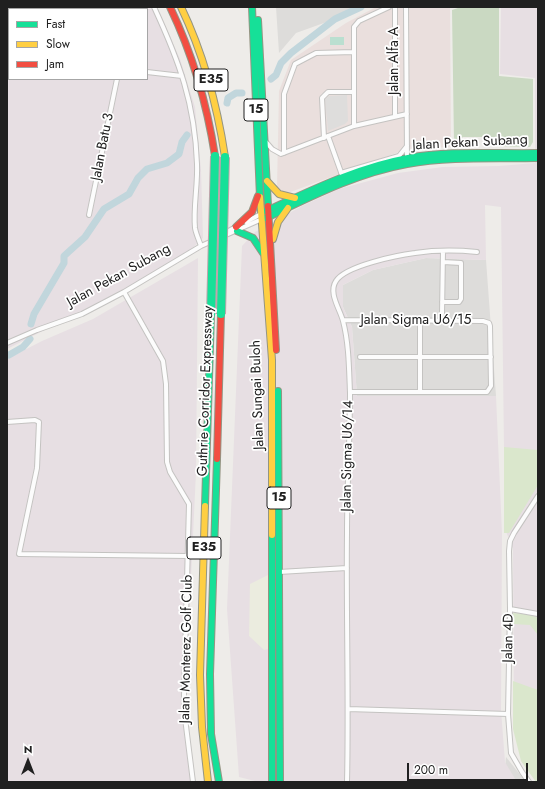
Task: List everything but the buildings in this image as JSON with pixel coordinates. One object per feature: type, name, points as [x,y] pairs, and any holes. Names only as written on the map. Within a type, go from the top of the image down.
[{"type":"main road","name":"Guthrie Corridor Expressway","points":[[170,7],[186,40],[202,85],[210,122],[215,156],[200,675],[202,728],[208,782]]},
{"type":"main road","name":"Guthrie Corridor Expressway","points":[[181,7],[195,35],[210,76],[219,116],[225,157],[210,674],[211,734],[219,782]]},
{"type":"main road","name":"Jalan Sungai Buloh","points":[[252,7],[260,192],[266,215],[271,245],[279,415],[280,782]]},
{"type":"main road","name":"Jalan Sungai Buloh","points":[[257,7],[267,180],[264,255],[272,360],[273,400],[272,782]]},
{"type":"main road","name":"Jalan Pekan Subang","points":[[266,215],[295,198],[342,175],[407,158],[447,154],[538,153]]},
{"type":"main road","name":"Jalan Pekan Subang","points":[[266,215],[288,208],[344,181],[408,164],[442,160],[535,159]]},
{"type":"main road","points":[[267,180],[276,193],[280,196],[295,198]]},
{"type":"main road","points":[[260,192],[252,212],[237,229],[254,238],[264,255]]},
{"type":"main road","points":[[271,245],[278,222],[288,208]]},
{"type":"street","points":[[154,7],[175,54],[192,117],[197,165],[195,229],[201,246]]},
{"type":"street","points":[[354,126],[354,27],[359,21],[389,7]]},
{"type":"street","name":"Jalan Alfa A","points":[[395,7],[395,116]]},
{"type":"street","points":[[406,7],[407,158]]},
{"type":"street","points":[[284,153],[284,94],[295,64],[316,53],[354,52]]},
{"type":"street","points":[[148,72],[182,76]]},
{"type":"street","name":"Jalan Batu 3","points":[[89,215],[117,80]]},
{"type":"street","points":[[354,92],[328,92],[322,98],[326,137],[342,175],[399,156],[407,146]]},
{"type":"street","points":[[265,141],[278,152],[284,153],[354,126],[407,114]]},
{"type":"street","name":"Jalan Pekan Subang","points":[[7,343],[37,330],[82,314],[124,292],[201,246],[220,237],[225,232],[237,229],[266,215]]},
{"type":"street","points":[[442,314],[443,251]]},
{"type":"street","name":"Jalan Sigma U6/14","points":[[347,782],[347,568],[350,392],[347,342],[343,320],[333,291],[335,282],[341,275],[362,266],[415,253],[443,251],[477,252]]},
{"type":"street","points":[[442,302],[459,302],[461,300],[461,262],[443,262]]},
{"type":"street","name":"Jalan Monterez Golf Club","points":[[124,292],[163,362],[166,384],[167,462],[170,472],[189,504],[184,710],[193,782]]},
{"type":"street","name":"Jalan Sigma U6/15","points":[[343,320],[483,321],[489,323],[491,357]]},
{"type":"street","points":[[420,321],[420,392]]},
{"type":"street","points":[[350,392],[484,393],[489,391],[491,357],[360,357]]},
{"type":"street","points":[[7,422],[35,420],[39,422],[37,468],[19,554],[188,556]]},
{"type":"street","name":"Jalan 4D","points":[[529,782],[511,753],[508,714],[510,609],[509,551],[510,541],[538,496]]},
{"type":"street","points":[[279,572],[347,568]]},
{"type":"street","points":[[510,609],[538,614]]},
{"type":"street","points":[[348,709],[508,714]]},
{"type":"shaded area","points":[[7,7],[157,7],[180,59],[195,107],[201,170],[203,238],[176,264],[7,349]]},
{"type":"shaded area","points":[[276,7],[362,7],[335,19],[296,33],[279,53]]},
{"type":"shaded area","points":[[376,7],[450,7],[451,147],[407,149],[285,194],[277,187],[279,91],[291,60],[346,23]]},
{"type":"shaded area","points":[[501,7],[538,7],[538,782],[514,725],[513,549],[505,529],[501,207],[485,205],[486,260],[426,258],[373,270],[343,285],[343,307],[352,327],[357,396],[496,396],[502,534],[501,710],[505,762],[517,782],[259,782],[239,777],[227,609],[242,246],[255,232],[302,206],[339,189],[398,173],[443,167],[499,166],[535,163],[535,78],[500,74]]},
{"type":"shaded area","points":[[347,95],[348,121],[345,124],[328,131],[325,99],[329,96]]},
{"type":"shaded area","points":[[198,258],[196,472],[185,705],[193,782],[7,782],[7,359],[42,341],[93,319]]},
{"type":"shaded area","points":[[426,258],[486,260],[496,396],[357,396],[352,327],[343,307],[343,285],[373,270]]},
{"type":"shaded area","points":[[268,575],[268,649],[264,650],[249,636],[250,584]]},
{"type":"shaded area","points":[[506,757],[526,782],[504,782]]},
{"type":"green space","points":[[461,7],[499,7],[499,76],[533,79],[533,142],[530,147],[495,146],[494,137],[463,137],[454,143],[452,10]]},
{"type":"green space","points":[[330,37],[344,37],[344,45],[330,45]]},
{"type":"green space","points":[[504,447],[538,450],[538,485],[509,533],[504,533]]},
{"type":"green space","points":[[513,613],[529,614],[538,618],[538,635],[530,625],[513,624]]},
{"type":"green space","points":[[513,681],[538,690],[538,782],[536,782],[521,761],[513,729]]},
{"type":"waterway","points":[[271,79],[276,75],[281,63],[291,53],[335,19],[361,7]]},
{"type":"waterway","points":[[227,103],[228,98],[236,93],[242,93]]},
{"type":"waterway","points":[[31,324],[34,314],[64,263],[64,256],[85,237],[104,209],[129,194],[138,178],[147,169],[167,163],[179,154],[182,142],[187,135]]},
{"type":"waterway","points":[[9,355],[23,347],[30,339]]},
{"type":"traffic: fast","points":[[252,7],[260,197]]},
{"type":"traffic: fast","points":[[258,20],[268,206]]},
{"type":"traffic: fast","points":[[266,211],[353,173],[389,162],[408,158],[456,153],[538,153]]},
{"type":"traffic: fast","points":[[211,314],[215,156]]},
{"type":"traffic: fast","points":[[221,314],[225,157]]},
{"type":"traffic: fast","points":[[266,218],[335,186],[388,168],[423,161],[472,158],[538,158]]},
{"type":"traffic: fast","points":[[237,231],[253,238],[263,253]]},
{"type":"traffic: fast","points":[[205,506],[211,314]]},
{"type":"traffic: fast","points":[[278,391],[280,782]]},
{"type":"traffic: fast","points":[[217,459],[210,674],[211,734],[219,782]]},
{"type":"traffic: fast","points":[[272,535],[272,782]]},
{"type":"traffic: slow","points":[[181,7],[209,80],[225,157]]},
{"type":"traffic: slow","points":[[267,181],[279,194],[295,198]]},
{"type":"traffic: slow","points":[[260,197],[272,360],[272,535]]},
{"type":"traffic: slow","points":[[273,239],[278,222],[288,208]]},
{"type":"traffic: slow","points":[[205,506],[200,675],[202,727],[208,782]]},
{"type":"traffic: jam","points":[[170,7],[186,43],[198,80],[208,118],[215,156]]},
{"type":"traffic: jam","points":[[236,227],[252,212],[258,196]]},
{"type":"traffic: jam","points":[[268,206],[276,350]]},
{"type":"traffic: jam","points":[[217,459],[221,314]]}]
